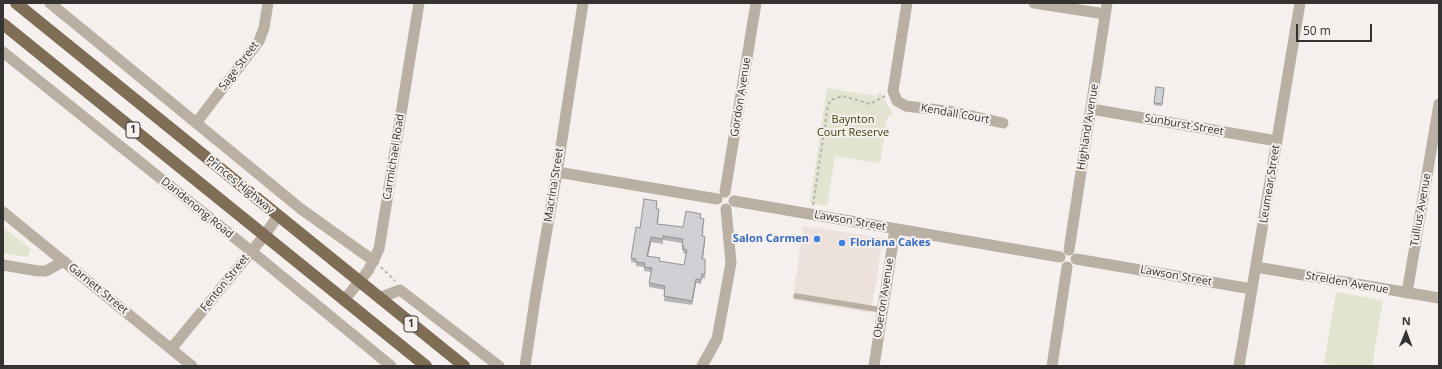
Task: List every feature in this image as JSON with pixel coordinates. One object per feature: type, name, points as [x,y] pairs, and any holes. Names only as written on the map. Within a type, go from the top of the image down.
[{"type":"highway","name":"Princes Highway","points":[[16,3],[464,366]]},
{"type":"highway","name":"1","points":[[3,24],[426,366]]},
{"type":"street","points":[[50,3],[302,209],[374,261]]},
{"type":"street","name":"Sage Street","points":[[196,123],[259,41],[264,28],[268,3]]},
{"type":"street","name":"Carmichael Road","points":[[344,300],[374,261],[380,244],[419,3]]},
{"type":"street","name":"Macrina Street","points":[[525,366],[583,3]]},
{"type":"street","name":"Gordon Avenue","points":[[721,195],[756,3]]},
{"type":"street","points":[[893,91],[908,3]]},
{"type":"street","points":[[1034,3],[1106,8]]},
{"type":"street","name":"Leumear Street","points":[[1239,366],[1300,3]]},
{"type":"street","name":"Highland Avenue","points":[[1064,253],[1091,109],[1106,8]]},
{"type":"street","name":"Dandenong Road","points":[[3,52],[251,251],[391,366]]},
{"type":"street","name":"Kendall Court","points":[[893,91],[897,101],[906,106],[954,112],[1003,123]]},
{"type":"street","name":"Tullius Avenue","points":[[1407,293],[1439,104]]},
{"type":"street","name":"Sunburst Street","points":[[1091,109],[1277,141]]},
{"type":"street","points":[[557,172],[721,195],[733,195],[733,206],[726,209],[719,206],[721,195]]},
{"type":"street","name":"Lawson Street","points":[[734,201],[895,229],[1064,253]]},
{"type":"street","points":[[702,366],[717,339],[731,263],[726,209]]},
{"type":"street","name":"Garnett Street","points":[[3,212],[171,349],[187,364]]},
{"type":"street","name":"Fenton Street","points":[[171,349],[264,236],[278,216]]},
{"type":"street","name":"Oberon Avenue","points":[[874,366],[895,229]]},
{"type":"street","points":[[1064,253],[1074,253],[1076,259],[1072,266],[1067,267],[1061,263],[1064,253]]},
{"type":"street","name":"Lawson Street","points":[[1076,259],[1252,289]]},
{"type":"street","points":[[3,265],[46,270],[64,261]]},
{"type":"street","points":[[1052,366],[1067,267]]},
{"type":"street","name":"Strelden Avenue","points":[[1256,267],[1439,298]]},
{"type":"street","points":[[379,298],[400,290],[498,366]]},
{"type":"lane","points":[[796,296],[882,310]]},
{"type":"path","points":[[813,206],[830,100],[843,96],[870,104],[893,91]]},
{"type":"path","points":[[374,261],[393,278],[400,290]]},
{"type":"shaded area","points":[[803,226],[883,238],[871,313],[793,300]]},
{"type":"green space","name":"Baynton Court Reserve","points":[[827,88],[875,96],[880,92],[893,114],[887,118],[880,163],[835,156],[827,206],[810,203]]},
{"type":"green space","points":[[3,227],[31,249],[27,257],[3,253]]},
{"type":"green space","points":[[1336,292],[1383,300],[1372,366],[1339,366],[1324,363]]},
{"type":"building","points":[[1156,87],[1164,88],[1162,104],[1154,103]]},
{"type":"building","points":[[644,199],[657,201],[656,209],[659,209],[657,224],[683,227],[686,211],[701,214],[700,218],[704,219],[702,236],[705,237],[702,259],[705,259],[705,274],[702,274],[701,280],[696,279],[692,301],[664,296],[665,286],[649,283],[652,268],[644,267],[645,263],[636,262],[636,259],[631,258],[636,227],[640,228]],"holes":[[[663,236],[683,239],[683,249],[687,250],[684,265],[659,261],[660,258],[647,256],[651,237],[663,239]]]},
{"type":"place","name":"Salon Carmen","points":[[817,239]]},
{"type":"place","name":"Floriana Cakes","points":[[842,243]]}]
